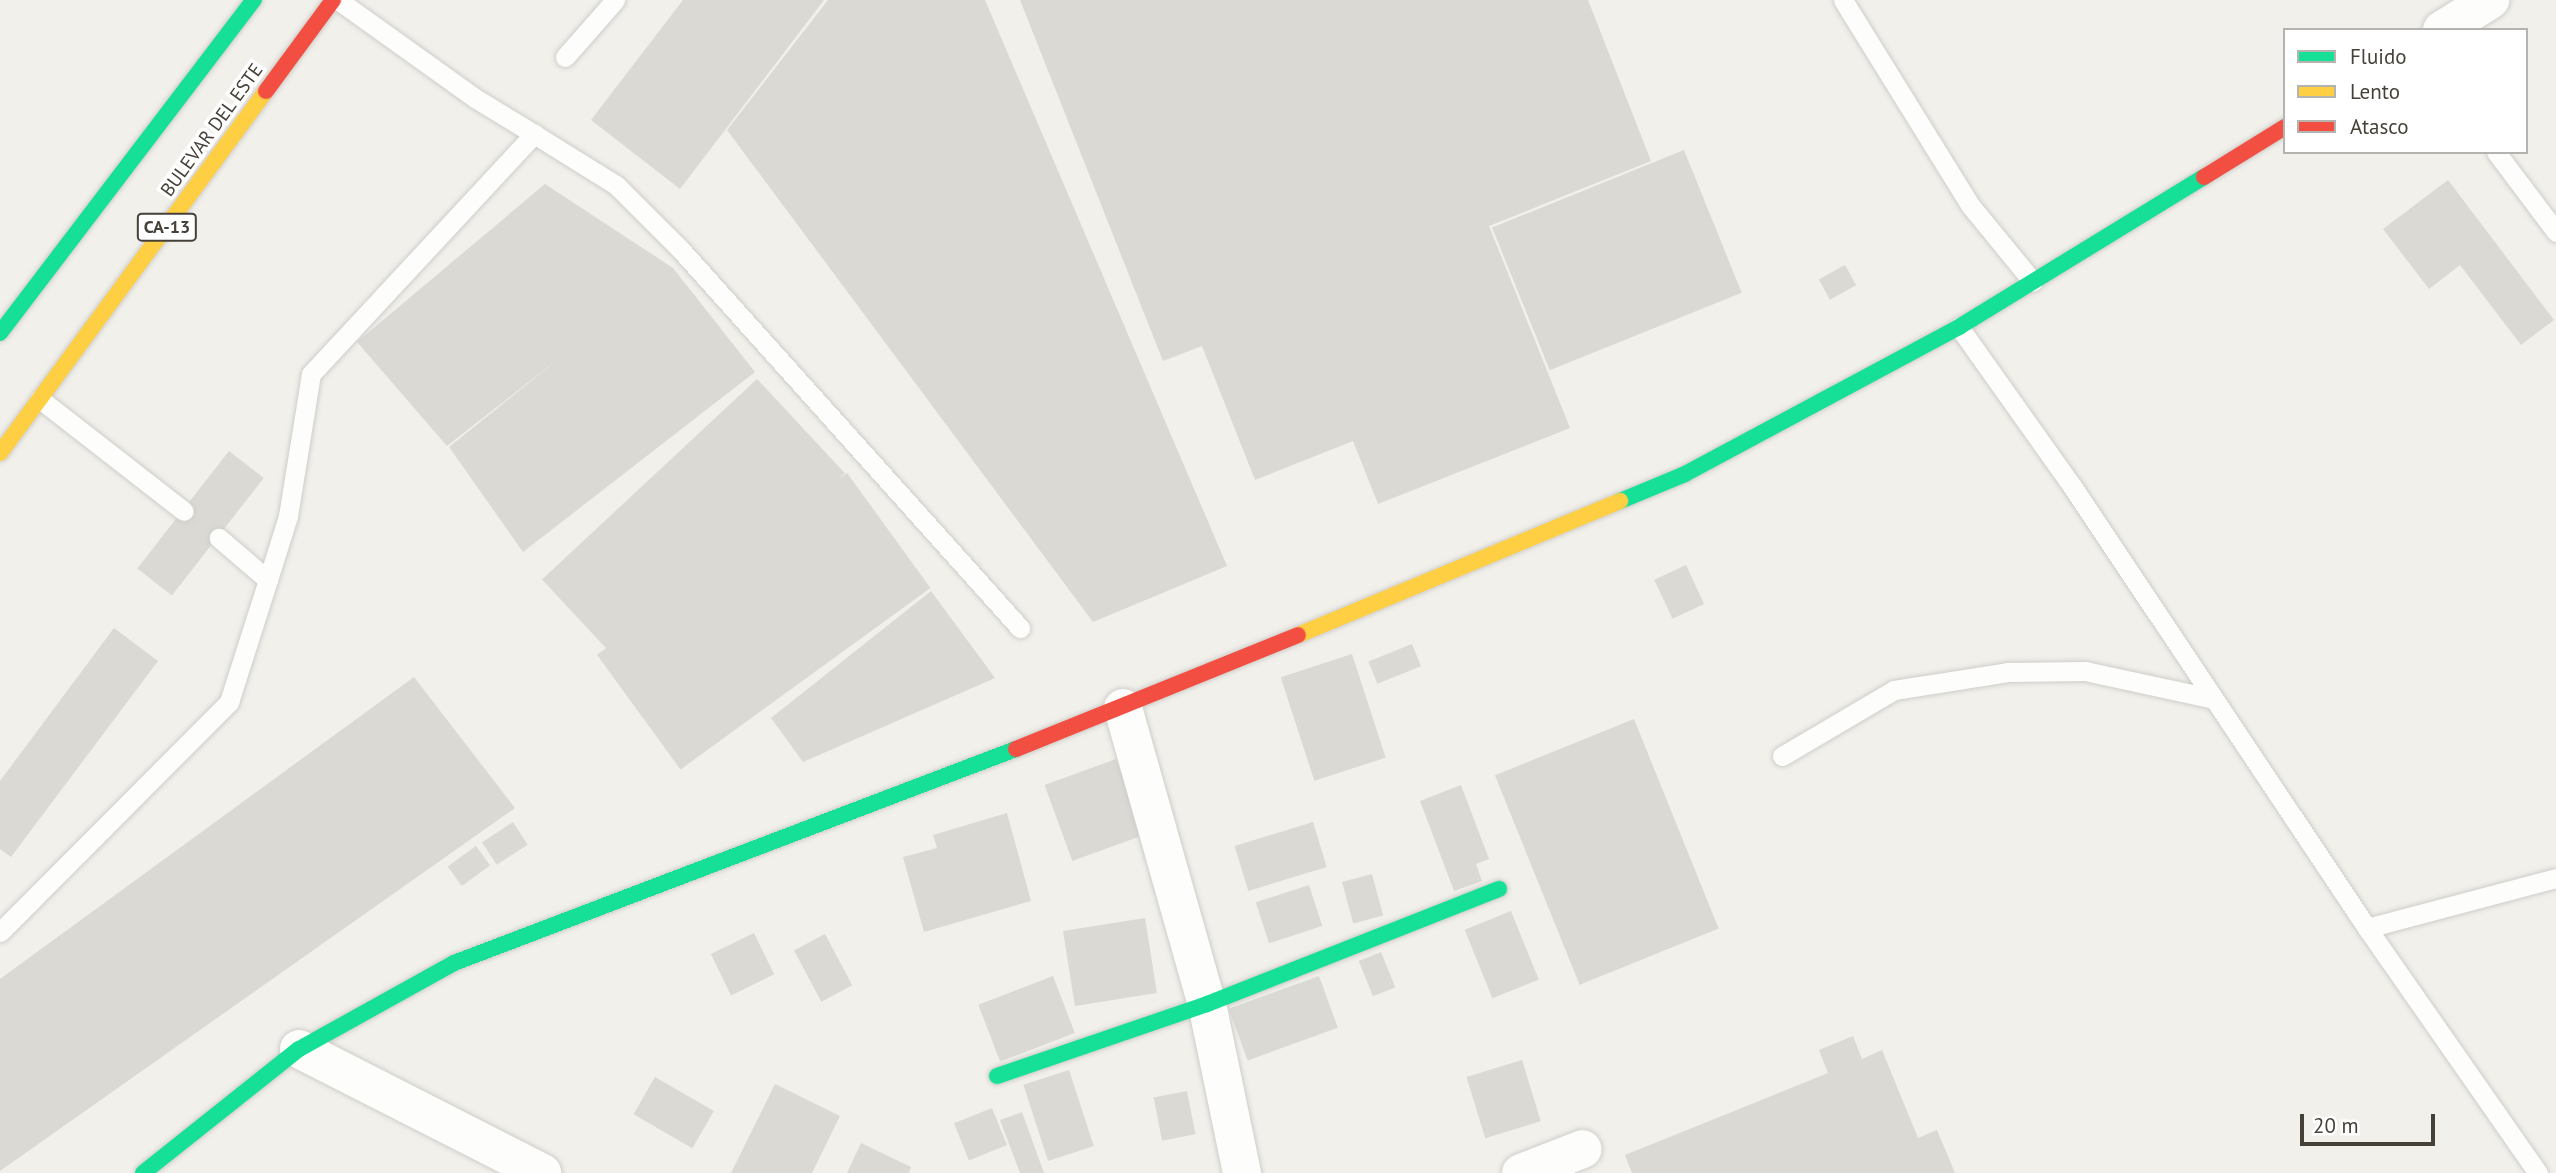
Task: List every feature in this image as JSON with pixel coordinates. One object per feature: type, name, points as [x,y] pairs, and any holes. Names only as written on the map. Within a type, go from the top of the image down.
[{"type":"main road","points":[[0,333],[254,0]]},
{"type":"main road","name":"BULEVAR DEL ESTE","points":[[0,453],[336,0]]},
{"type":"main road","points":[[143,1173],[299,1049],[454,962],[1123,708],[1685,474],[1959,327],[2283,128]]},
{"type":"main road","points":[[997,1076],[1207,1004],[1499,889]]},
{"type":"street","points":[[2445,28],[2490,0]]},
{"type":"street","points":[[1123,708],[1207,1004],[1242,1173]]},
{"type":"street","points":[[299,1049],[542,1173]]},
{"type":"street","points":[[1521,1173],[1583,1149]]},
{"type":"lane","points":[[336,0],[475,98],[616,185],[681,250],[1020,628]]},
{"type":"lane","points":[[565,57],[615,0]]},
{"type":"lane","points":[[1843,0],[1970,205],[2033,282]]},
{"type":"lane","points":[[0,932],[229,702],[288,516],[311,374],[534,134]]},
{"type":"lane","points":[[2498,154],[2556,232]]},
{"type":"lane","points":[[1959,327],[2367,928],[2538,1173]]},
{"type":"lane","points":[[40,399],[184,511]]},
{"type":"lane","points":[[219,538],[268,580]]},
{"type":"lane","points":[[1782,756],[1894,690],[2008,672],[2085,671],[2214,699]]},
{"type":"lane","points":[[2367,928],[2556,878]]},
{"type":"building","points":[[683,0],[824,0],[680,189],[591,120]]},
{"type":"building","points":[[828,0],[985,0],[1227,566],[1093,622],[727,130]]},
{"type":"building","points":[[1020,0],[1588,0],[1651,161],[1489,226],[1570,428],[1378,504],[1353,441],[1255,480],[1202,346],[1163,361]]},
{"type":"building","points":[[1684,150],[1742,293],[1550,370],[1492,228]]},
{"type":"building","points":[[2448,180],[2554,320],[2521,345],[2460,265],[2429,289],[2383,229]]},
{"type":"building","points":[[545,184],[673,268],[755,372],[523,552],[449,447],[562,356],[447,446],[357,342]]},
{"type":"building","points":[[1845,265],[1856,285],[1830,300],[1819,280]]},
{"type":"building","points":[[757,379],[845,473],[630,674],[542,580]]},
{"type":"building","points":[[229,451],[264,478],[172,596],[137,568]]},
{"type":"building","points":[[847,473],[930,588],[680,770],[597,655]]},
{"type":"building","points":[[1686,565],[1704,604],[1672,619],[1654,580]]},
{"type":"building","points":[[931,591],[995,678],[803,762],[771,718]]},
{"type":"building","points":[[114,628],[158,661],[11,857],[0,849],[0,781]]},
{"type":"building","points":[[1412,644],[1421,666],[1377,684],[1368,662]]},
{"type":"building","points":[[1352,654],[1386,758],[1314,781],[1281,677]]},
{"type":"building","points":[[414,677],[515,808],[0,1171],[0,979]]},
{"type":"building","points":[[1634,719],[1719,929],[1580,985],[1495,775]]},
{"type":"building","points":[[1116,759],[1144,835],[1072,861],[1045,785]]},
{"type":"building","points":[[1461,785],[1489,859],[1476,864],[1482,881],[1454,891],[1420,801]]},
{"type":"building","points":[[1007,813],[1031,901],[924,932],[903,857],[937,848],[933,835]]},
{"type":"building","points":[[513,822],[528,845],[497,865],[482,842]]},
{"type":"building","points":[[1313,822],[1327,867],[1248,891],[1235,846]]},
{"type":"building","points":[[476,846],[490,865],[462,886],[448,867]]},
{"type":"building","points":[[1372,874],[1383,916],[1353,924],[1342,882]]},
{"type":"building","points":[[1309,885],[1322,926],[1269,943],[1256,902]]},
{"type":"building","points":[[1511,911],[1539,980],[1492,998],[1465,930]]},
{"type":"building","points":[[1145,918],[1157,993],[1075,1006],[1063,931]]},
{"type":"building","points":[[754,933],[774,974],[731,995],[711,954]]},
{"type":"building","points":[[825,934],[852,985],[821,1002],[794,950]]},
{"type":"building","points":[[1381,952],[1395,987],[1373,996],[1359,961]]},
{"type":"building","points":[[1053,976],[1075,1033],[1000,1062],[978,1005]]},
{"type":"building","points":[[1319,976],[1338,1028],[1248,1061],[1229,1009]]},
{"type":"building","points":[[1853,1036],[1862,1059],[1882,1050],[1918,1138],[1937,1130],[1955,1173],[1632,1173],[1625,1155],[1828,1073],[1819,1050]]},
{"type":"building","points":[[1522,1060],[1541,1121],[1485,1138],[1467,1077]]},
{"type":"building","points":[[1069,1070],[1094,1146],[1048,1161],[1023,1085]]},
{"type":"building","points":[[655,1077],[714,1111],[692,1148],[634,1114]]},
{"type":"building","points":[[775,1084],[840,1116],[812,1173],[731,1173]]},
{"type":"building","points":[[1187,1091],[1195,1134],[1162,1141],[1154,1097]]},
{"type":"building","points":[[992,1108],[1007,1145],[969,1160],[954,1123]]},
{"type":"building","points":[[1022,1112],[1044,1173],[1020,1173],[1000,1120]]},
{"type":"building","points":[[861,1143],[911,1167],[909,1173],[847,1173]]},
{"type":"traffic: fast","points":[[0,333],[254,0]]},
{"type":"traffic: fast","points":[[1620,501],[1685,474],[1959,327],[2204,177]]},
{"type":"traffic: fast","points":[[143,1173],[299,1049],[454,963],[1016,749]]},
{"type":"traffic: fast","points":[[997,1076],[1207,1004],[1499,889]]},
{"type":"traffic: slow","points":[[0,453],[266,91]]},
{"type":"traffic: slow","points":[[1298,635],[1620,501]]},
{"type":"traffic: jam","points":[[266,91],[333,0]]},
{"type":"traffic: jam","points":[[2204,177],[2283,128]]},
{"type":"traffic: jam","points":[[1016,749],[1298,635]]}]
